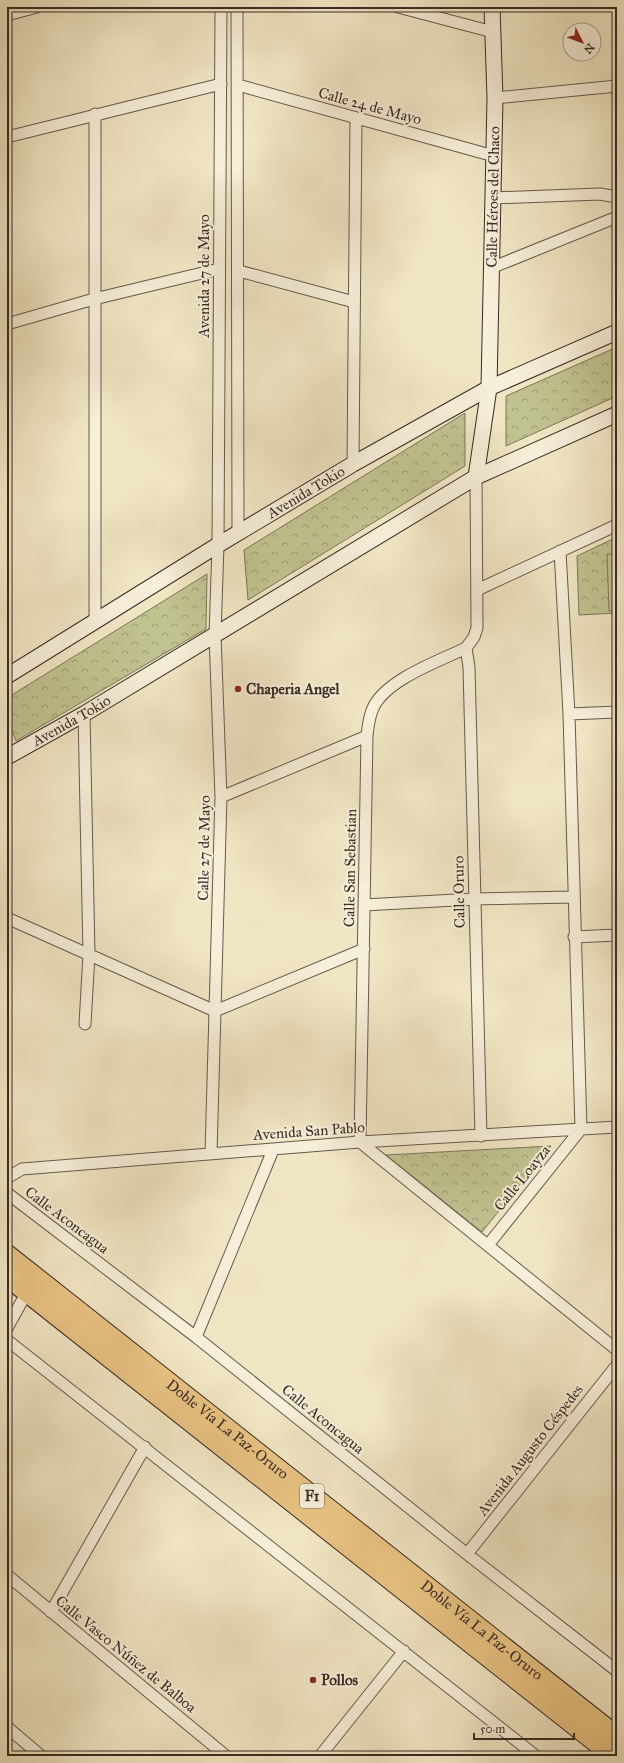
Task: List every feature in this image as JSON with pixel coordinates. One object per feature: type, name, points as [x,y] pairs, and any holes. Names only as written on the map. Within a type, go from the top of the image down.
[{"type":"highway","name":"Doble Vía La Paz-Oruro","points":[[7,1255],[617,1736]]},
{"type":"highway","name":"Doble Vía La Paz-Oruro","points":[[7,1276],[614,1756]]},
{"type":"street","points":[[7,15],[37,7]]},
{"type":"street","name":"Avenida 27 de Mayo","points":[[218,545],[221,7]]},
{"type":"street","points":[[237,7],[238,534]]},
{"type":"street","points":[[398,7],[493,32]]},
{"type":"street","name":"Calle Héroes del Chaco","points":[[476,477],[489,388],[495,98],[492,7]]},
{"type":"street","points":[[7,137],[221,84]]},
{"type":"street","name":"Calle 24 de Mayo","points":[[238,85],[494,156]]},
{"type":"street","points":[[495,98],[617,86]]},
{"type":"street","points":[[95,621],[94,299],[96,114]]},
{"type":"street","points":[[353,464],[356,118]]},
{"type":"street","points":[[493,198],[600,194],[617,197]]},
{"type":"street","points":[[491,268],[617,217]]},
{"type":"street","points":[[7,324],[94,299],[219,269]]},
{"type":"street","points":[[238,272],[354,302]]},
{"type":"street","name":"Avenida Tokio","points":[[7,676],[218,545],[353,464],[489,388],[617,332]]},
{"type":"street","name":"Avenida Tokio","points":[[7,757],[84,714],[476,477],[617,414]]},
{"type":"street","points":[[466,648],[474,637],[477,628],[476,477]]},
{"type":"street","points":[[477,590],[617,525]]},
{"type":"street","name":"Calle 27 de Mayo","points":[[211,1152],[221,797],[215,635],[218,545]]},
{"type":"street","points":[[560,551],[569,714],[574,937],[581,1129]]},
{"type":"street","name":"Calle San Sebastian","points":[[360,1142],[367,736],[374,707],[388,688],[466,648]]},
{"type":"street","name":"Calle Oruro","points":[[466,648],[469,667],[481,1136]]},
{"type":"street","points":[[569,714],[617,712]]},
{"type":"street","points":[[84,714],[89,954],[84,1024]]},
{"type":"street","points":[[221,797],[367,736]]},
{"type":"street","points":[[364,904],[474,899],[573,897]]},
{"type":"street","points":[[7,918],[215,1011],[364,949]]},
{"type":"street","points":[[574,937],[617,935]]},
{"type":"street","name":"Avenida San Pablo","points":[[7,1178],[22,1169],[211,1152],[273,1150],[360,1142],[617,1127]]},
{"type":"street","name":"Calle Loayza","points":[[488,1245],[581,1129]]},
{"type":"street","points":[[360,1142],[617,1350]]},
{"type":"street","points":[[196,1337],[273,1150]]},
{"type":"street","name":"Calle Aconcagua","points":[[7,1194],[196,1337],[467,1554],[617,1671]]},
{"type":"street","points":[[7,1328],[27,1292]]},
{"type":"street","points":[[7,1340],[536,1756]]},
{"type":"street","name":"Avenida Augusto Céspedes","points":[[467,1554],[617,1365]]},
{"type":"street","points":[[51,1612],[145,1447]]},
{"type":"street","name":"Calle Vasco Núñez de Balboa","points":[[7,1574],[226,1756]]},
{"type":"street","points":[[320,1756],[404,1651]]},
{"type":"street","points":[[7,1727],[41,1756]]},
{"type":"green space","points":[[617,347],[617,396],[506,446],[506,396]]},
{"type":"green space","points":[[465,413],[465,466],[248,600],[244,550]]},
{"type":"green space","points":[[617,537],[617,613],[579,615],[577,556]]},
{"type":"green space","points":[[607,554],[617,554],[617,611],[609,611]]},
{"type":"green space","points":[[207,574],[206,629],[16,741],[7,719],[7,698]]},
{"type":"green space","points":[[550,1146],[482,1232],[386,1155]]},
{"type":"place","name":"Chaperia Angel","points":[[238,689]]},
{"type":"place","name":"Pollos","points":[[313,1680]]}]
